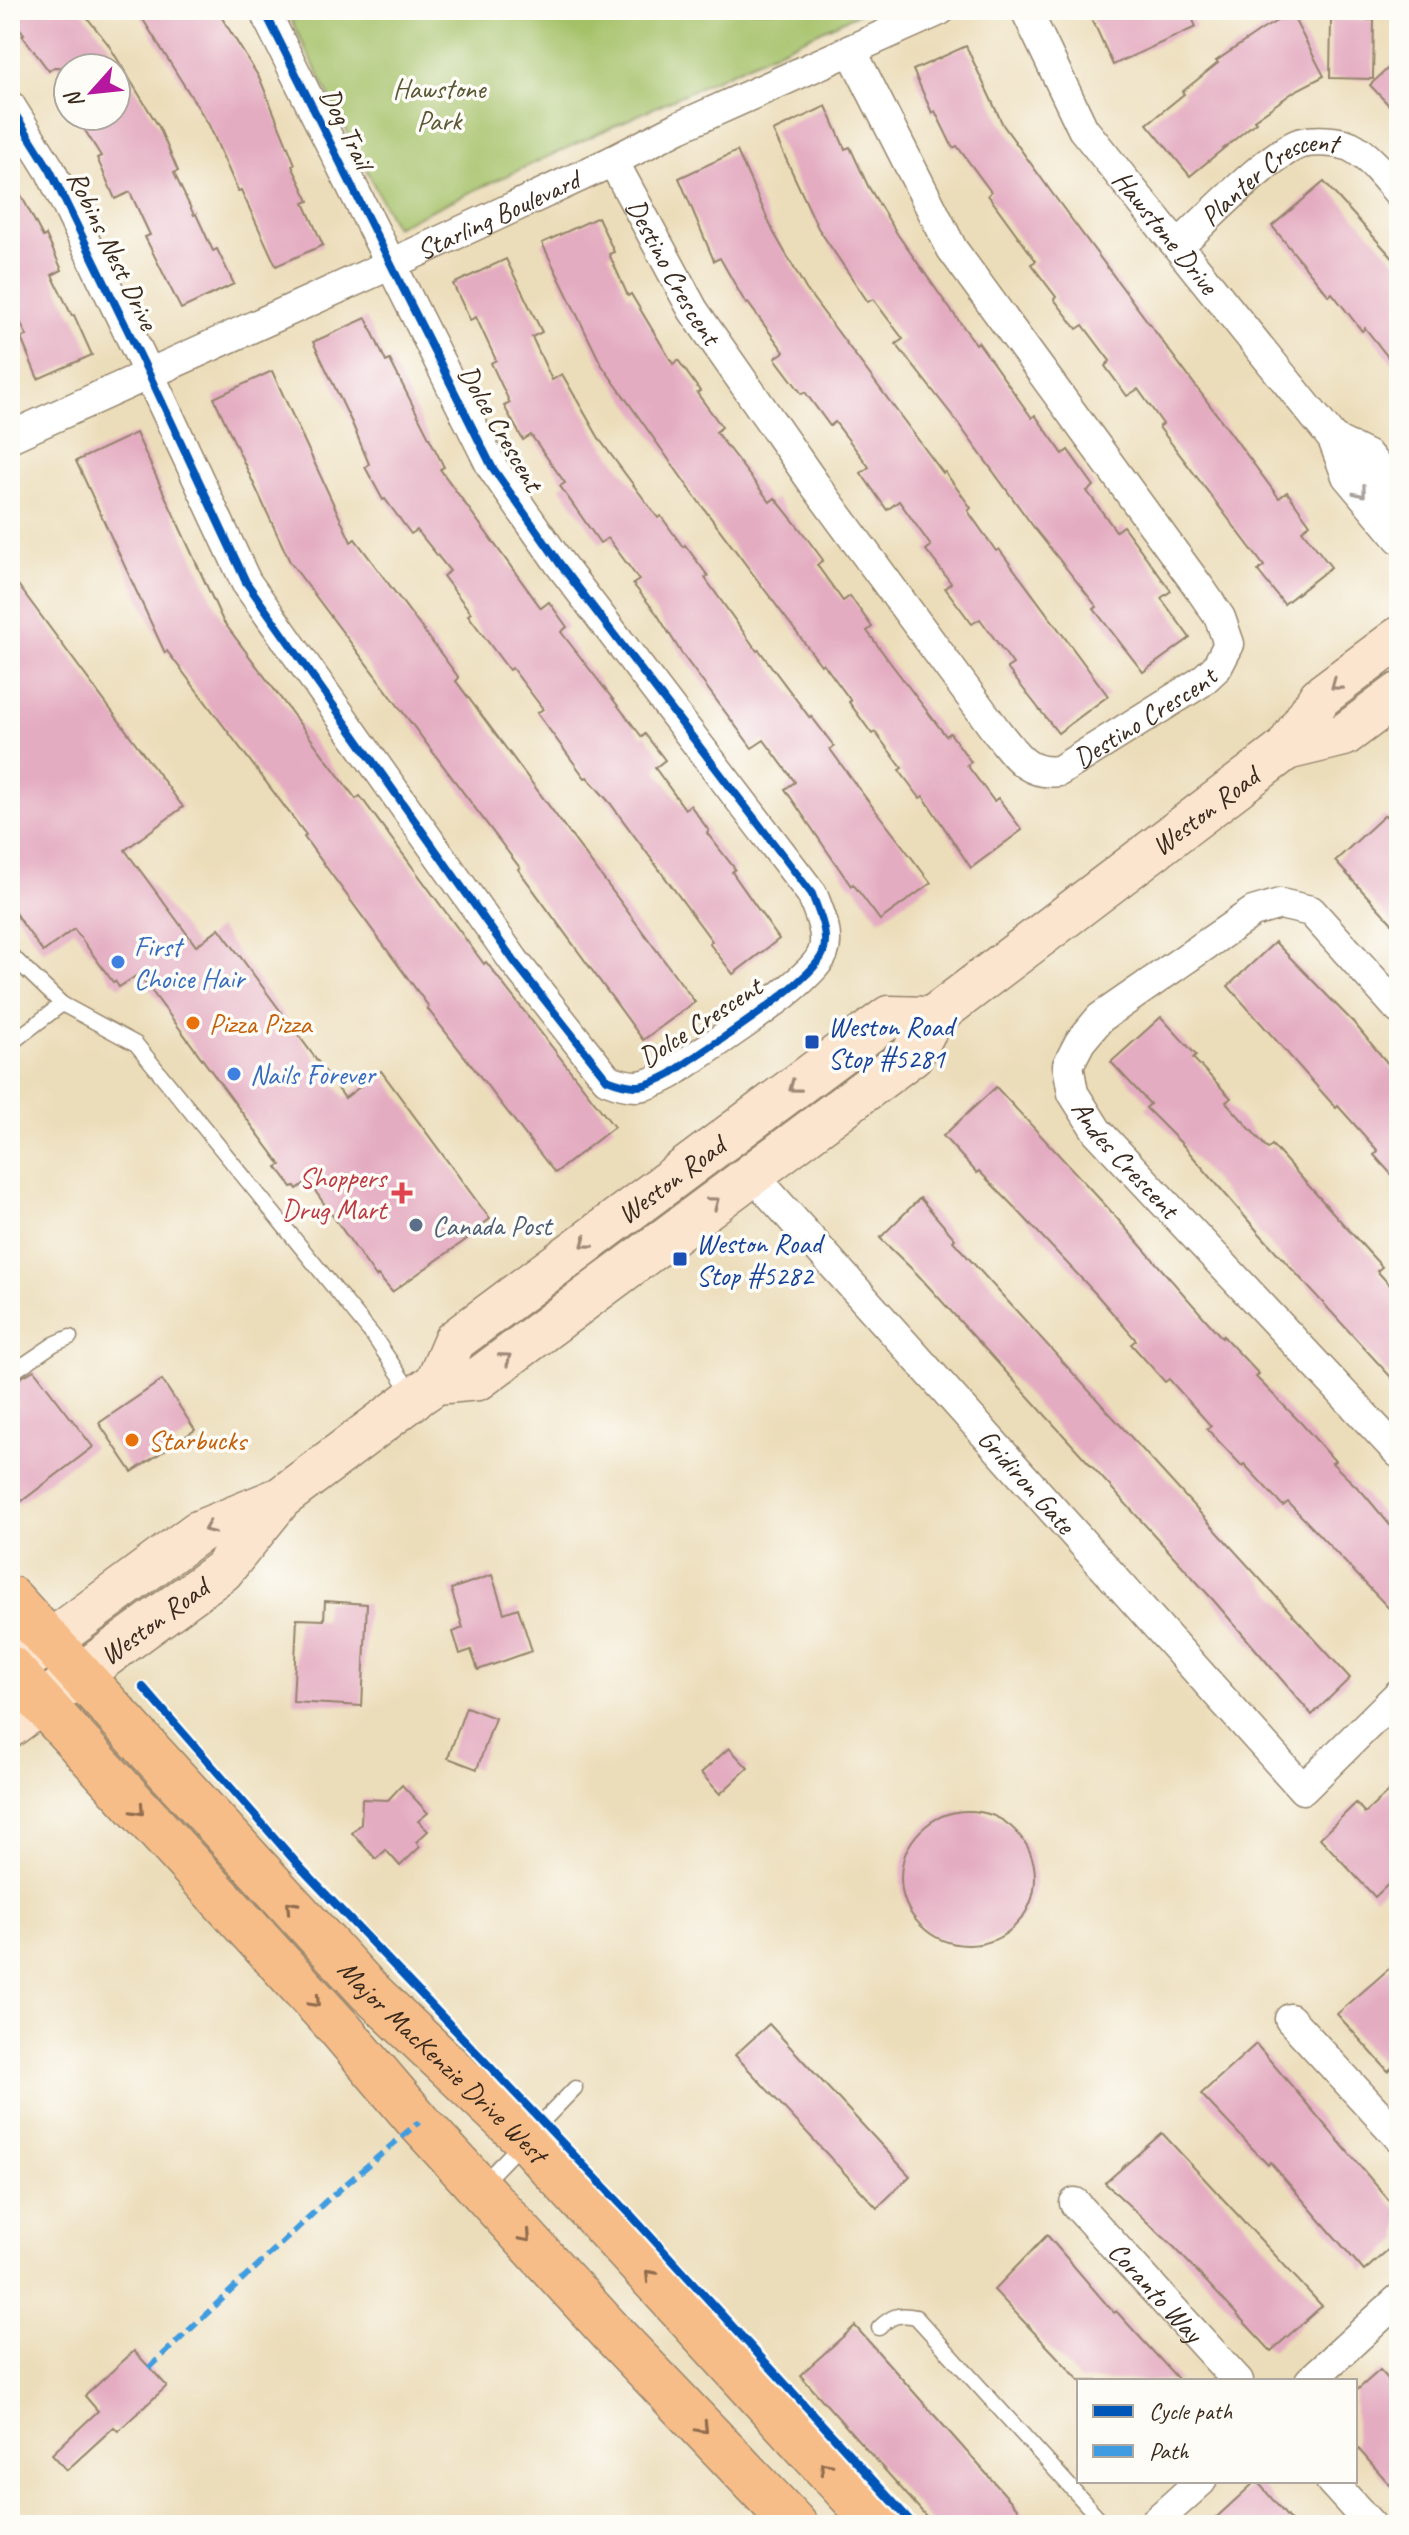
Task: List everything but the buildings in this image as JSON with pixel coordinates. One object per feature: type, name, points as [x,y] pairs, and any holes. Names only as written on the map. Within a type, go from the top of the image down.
[{"type":"main road","name":"Weston Road","points":[[425,1391],[478,1379],[912,1055],[932,1018],[1286,749],[1320,697],[1399,638]]},
{"type":"main road","name":"Weston Road","points":[[1286,749],[1344,735],[1399,694]]},
{"type":"main road","name":"Weston Road","points":[[11,1670],[198,1532],[281,1498],[425,1391],[454,1341],[876,1026],[889,1017],[932,1018]]},
{"type":"main road","name":"Weston Road","points":[[26,1714],[222,1571],[281,1498]]},
{"type":"main road","name":"Major MacKenzie Drive West","points":[[10,1598],[368,1990],[525,2139],[878,2525]]},
{"type":"main road","name":"Major MacKenzie Drive West","points":[[11,1670],[26,1714],[341,2030],[419,2122],[612,2333],[795,2525]]},
{"type":"street","name":"Dog Trail","points":[[264,10],[389,265]]},
{"type":"street","name":"Starling Boulevard","points":[[10,437],[389,265],[679,127],[940,10]]},
{"type":"street","name":"Hawstone Drive","points":[[1026,10],[1083,129],[1333,439],[1347,476],[1399,538]]},
{"type":"street","name":"Destino Crescent","points":[[613,161],[693,310],[815,485],[997,732],[1021,760],[1041,773],[1059,771],[1201,682],[1217,667],[1229,644],[1220,618],[1201,590],[952,249],[851,50]]},
{"type":"street","name":"Robins Nest Drive","points":[[10,106],[50,170],[149,374]]},
{"type":"street","name":"Planter Crescent","points":[[1179,245],[1275,156],[1301,143],[1324,141],[1349,145],[1371,161],[1399,193]]},
{"type":"street","name":"Dolce Crescent","points":[[149,374],[246,582],[514,961],[607,1079],[630,1088],[652,1084],[804,979],[823,952],[824,925],[812,894],[560,564],[492,467],[389,265]]},
{"type":"street","name":"Hawstone Drive","points":[[1333,439],[1368,456],[1399,494]]},
{"type":"street","name":"Andes Crescent","points":[[1399,1009],[1311,911],[1280,904],[1253,912],[1100,1018],[1080,1042],[1068,1065],[1073,1093],[1097,1131],[1399,1453]]},
{"type":"street","name":"Gridiron Gate","points":[[752,1174],[1303,1789],[1399,1694]]},
{"type":"street","points":[[1290,2019],[1395,2124]]},
{"type":"street","name":"Coranto Way","points":[[1075,2203],[1236,2379]]},
{"type":"street","points":[[1312,2379],[1399,2299]]},
{"type":"street","points":[[1152,2525],[1199,2483]]},
{"type":"street","points":[[1333,2483],[1371,2525]]},
{"type":"lane","points":[[10,954],[62,1004],[136,1044],[374,1337],[425,1391]]},
{"type":"lane","points":[[10,1044],[62,1004]]},
{"type":"lane","points":[[10,1374],[54,1344],[70,1337]]},
{"type":"lane","points":[[480,2187],[575,2088]]},
{"type":"lane","points":[[879,2328],[893,2316],[916,2317],[1105,2525]]},
{"type":"green space","name":"Hawstone Park","points":[[286,10],[866,10],[395,227]]},
{"type":"marked path","points":[[149,2368],[325,2202],[419,2122]]},
{"type":"cycle path","points":[[10,106],[50,170],[246,582],[514,961],[607,1079],[632,1086],[653,1082],[670,1074],[778,999],[815,966],[825,946],[820,915],[812,894],[560,564],[492,467],[264,10]]},
{"type":"cycle path","points":[[143,1687],[301,1868],[630,2214],[914,2525]]},
{"type":"place","name":"First Choice Hair","points":[[118,962]]},
{"type":"place","name":"Pizza Pizza","points":[[193,1023]]},
{"type":"place","name":"Weston Road Stop #5281","points":[[812,1042]]},
{"type":"place","name":"Nails Forever","points":[[234,1074]]},
{"type":"place","name":"Shoppers Drug Mart","points":[[402,1193]]},
{"type":"place","name":"Canada Post","points":[[416,1225]]},
{"type":"place","name":"Weston Road Stop #5282","points":[[680,1259]]},
{"type":"place","name":"Starbucks","points":[[132,1440]]}]
